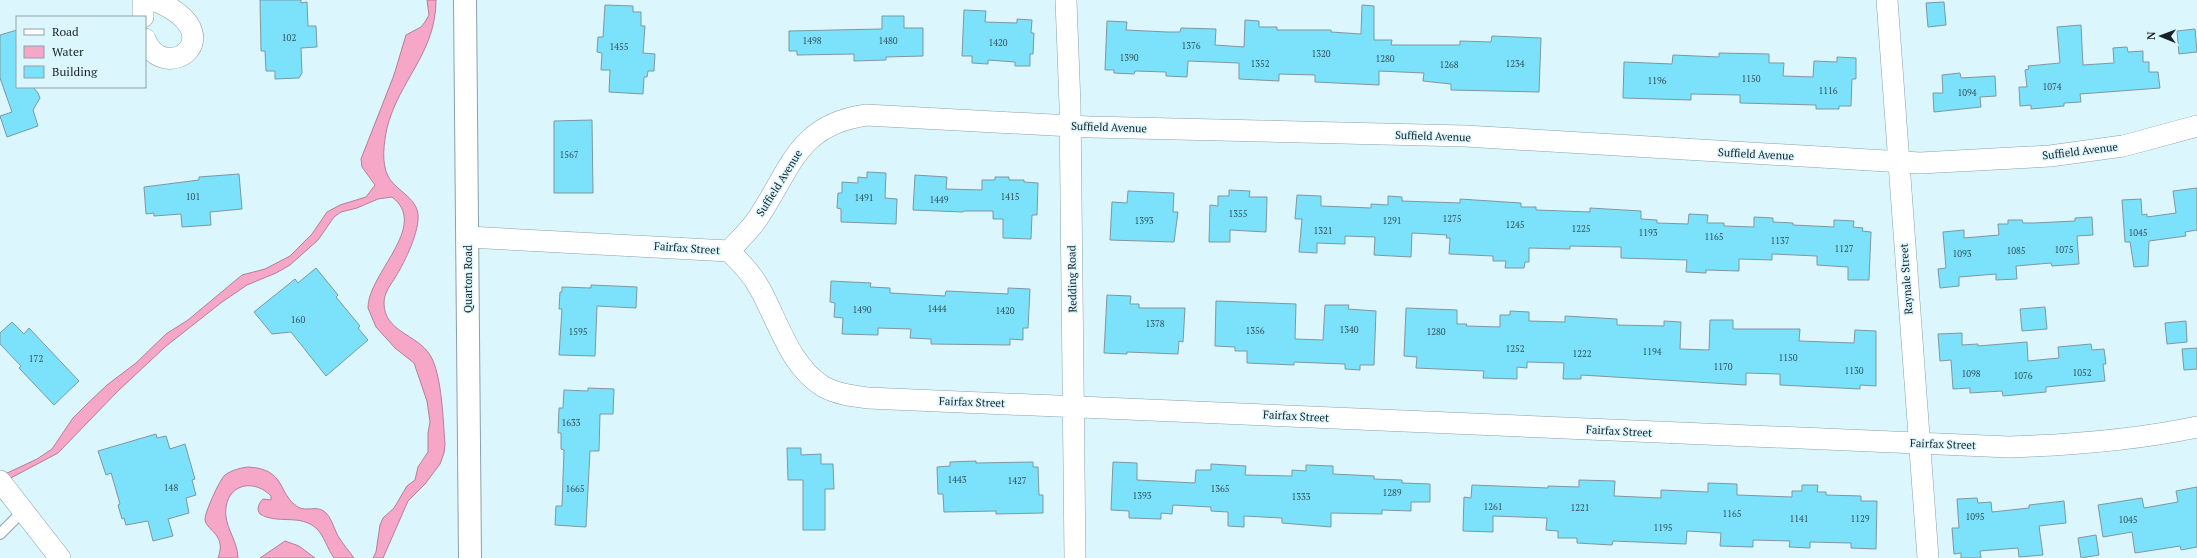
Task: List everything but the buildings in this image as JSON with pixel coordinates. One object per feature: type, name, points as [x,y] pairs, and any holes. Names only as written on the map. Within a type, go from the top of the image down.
[{"type":"street","points":[[143,16],[144,0]]},
{"type":"street","points":[[146,41],[154,54],[162,58],[173,59],[190,50],[192,42],[192,33],[184,18],[165,5],[154,0]]},
{"type":"street","name":"Quarton Road","points":[[465,0],[470,558]]},
{"type":"street","name":"Redding Road","points":[[1066,0],[1070,126],[1074,558]]},
{"type":"street","name":"Raynale Street","points":[[1886,0],[1928,558]]},
{"type":"street","name":"Suffield Avenue","points":[[729,251],[757,219],[798,151],[810,138],[837,122],[852,117],[881,115],[1070,126],[1465,136],[1920,164],[2050,156],[2123,146],[2197,126]]},
{"type":"street","name":"Fairfax Street","points":[[468,237],[729,251],[753,276],[801,366],[808,374],[825,388],[845,394],[868,398],[1919,444],[2009,446],[2077,444],[2158,435],[2197,427]]},
{"type":"street","points":[[2,484],[60,558]]},
{"type":"lane","points":[[0,534],[23,511]]},
{"type":"water","points":[[427,0],[436,0],[430,36],[424,51],[393,111],[387,128],[384,152],[384,165],[388,176],[413,203],[418,214],[418,221],[411,246],[404,263],[386,292],[384,303],[385,313],[389,320],[395,327],[424,348],[434,363],[441,398],[445,444],[444,453],[440,464],[425,484],[408,501],[383,558],[373,558],[376,552],[380,525],[383,518],[394,508],[407,486],[415,480],[418,467],[428,452],[428,433],[430,422],[427,401],[414,363],[395,348],[376,327],[368,308],[371,294],[377,280],[401,236],[404,222],[402,209],[392,197],[378,199],[357,208],[341,212],[334,217],[318,240],[290,265],[276,273],[247,285],[222,302],[165,347],[118,391],[58,453],[7,480],[3,475],[37,459],[52,449],[73,418],[107,385],[136,363],[166,334],[188,320],[242,275],[265,269],[290,256],[312,234],[327,212],[340,205],[366,197],[375,185],[362,167],[361,159],[394,75],[406,35],[421,27],[429,15]]},
{"type":"water","points":[[248,467],[269,472],[280,483],[291,502],[298,507],[304,509],[319,509],[325,512],[331,520],[338,536],[354,558],[334,558],[317,529],[310,524],[296,520],[274,519],[260,514],[258,506],[260,502],[263,499],[271,500],[271,496],[258,487],[244,486],[233,492],[228,499],[226,507],[228,527],[236,545],[238,558],[218,558],[220,544],[216,534],[207,524],[205,517],[216,489],[225,475]]},
{"type":"water","points":[[285,541],[299,546],[315,558],[260,558]]}]
